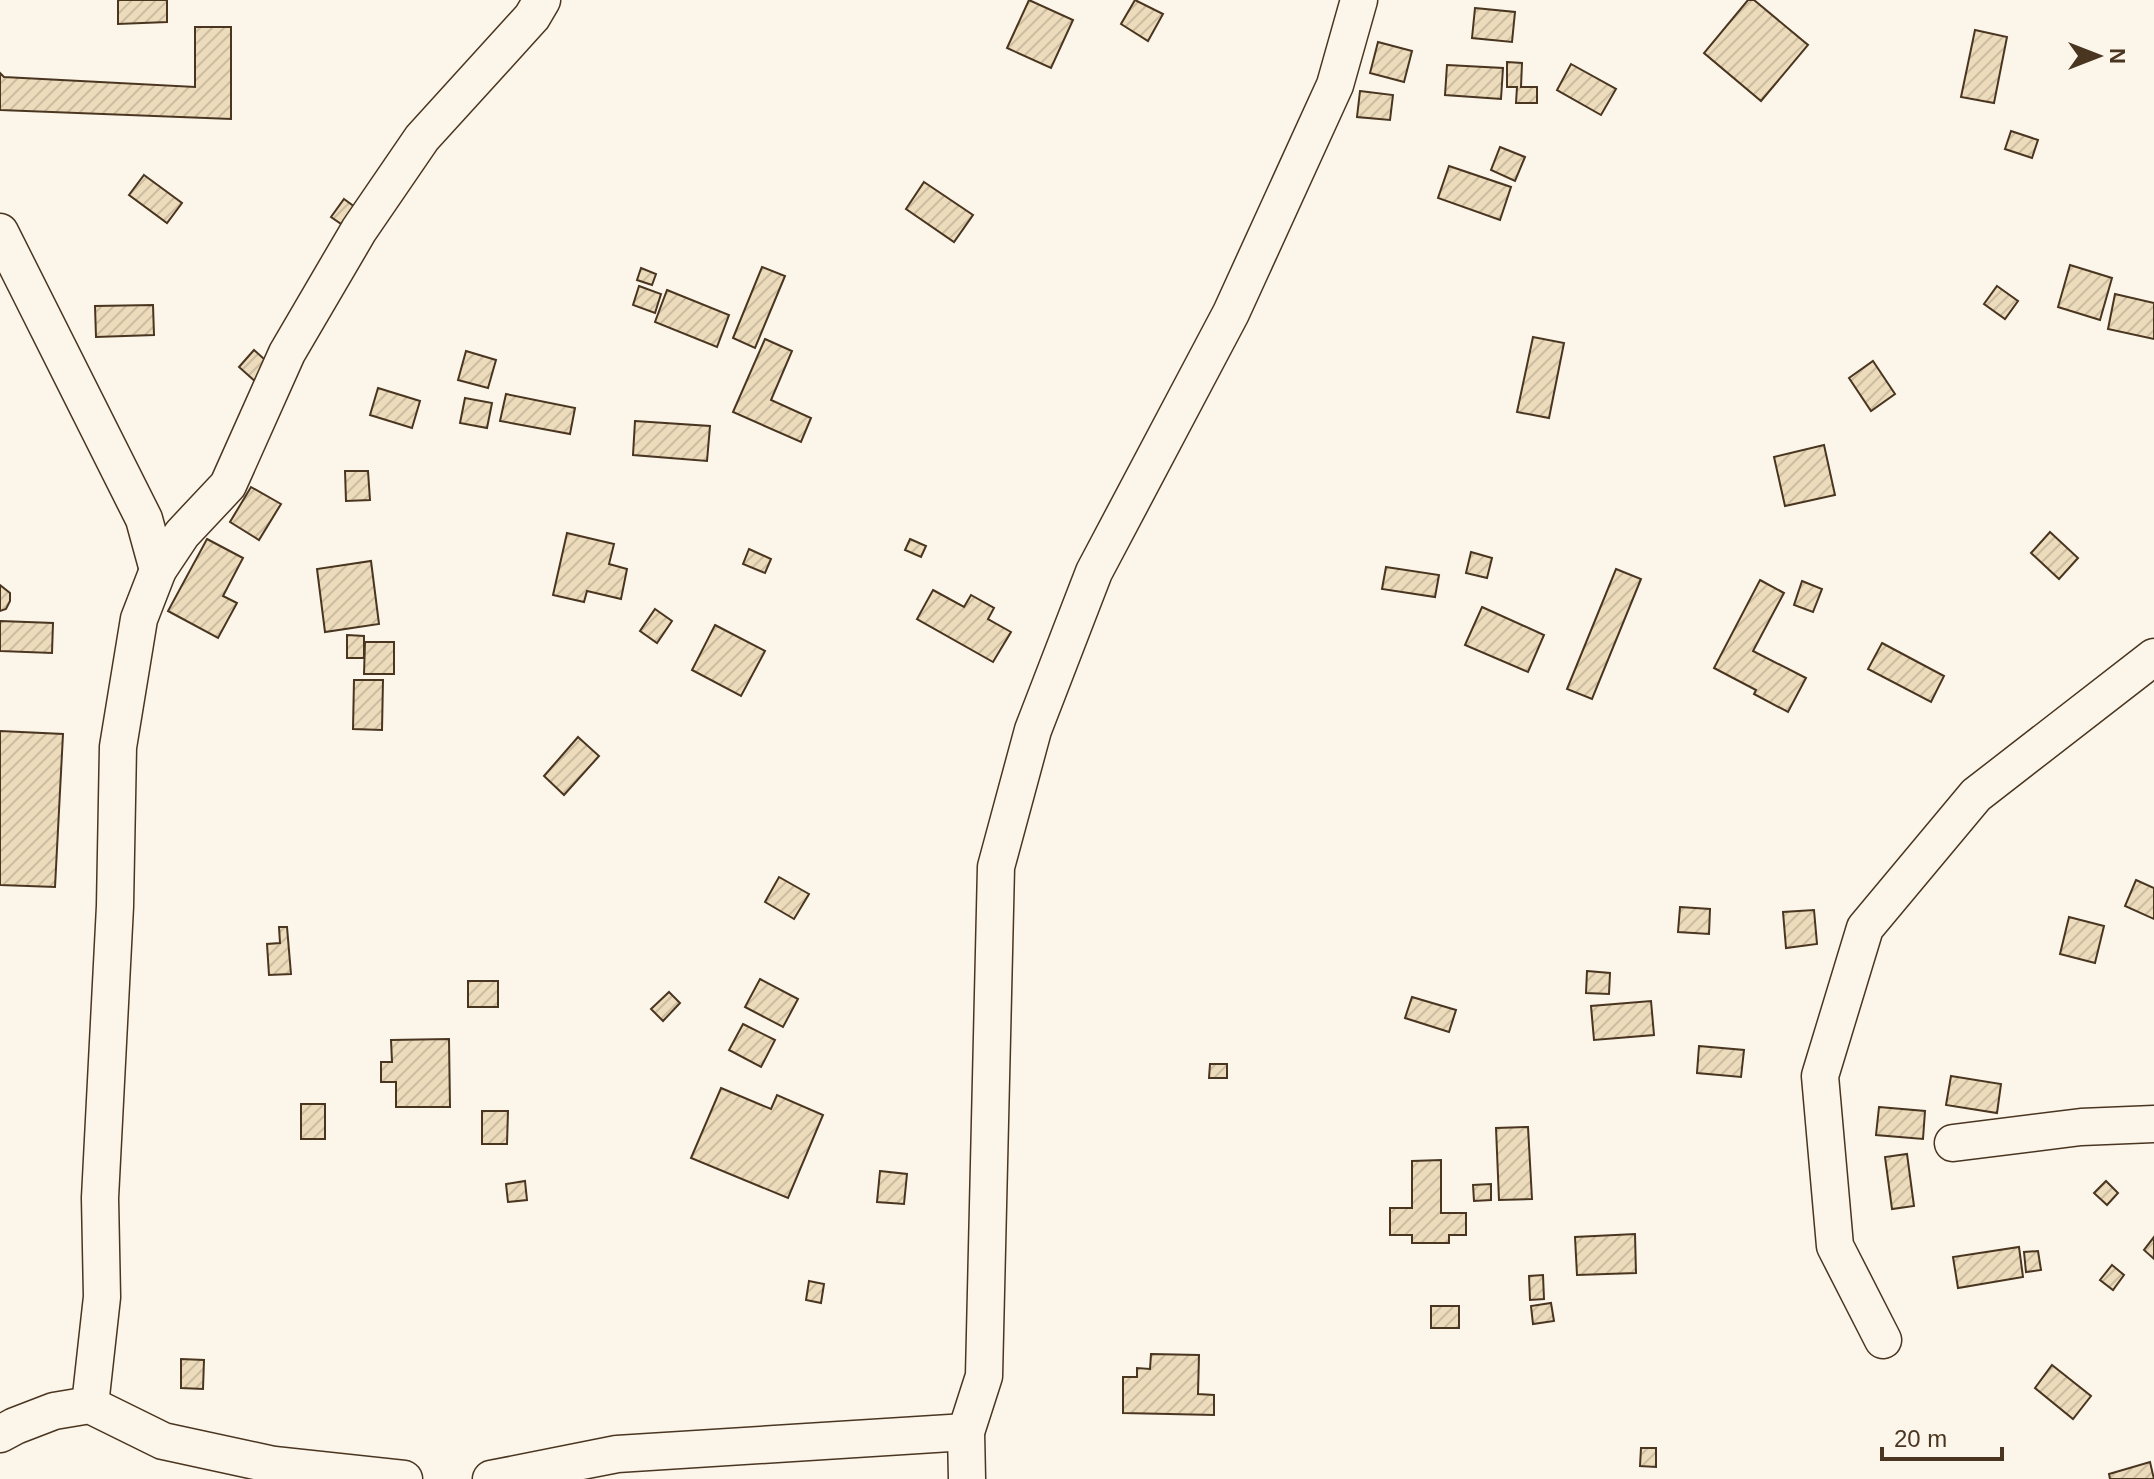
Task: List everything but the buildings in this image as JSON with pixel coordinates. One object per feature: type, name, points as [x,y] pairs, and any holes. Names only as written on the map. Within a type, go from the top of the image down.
[{"type":"street","points":[[90,1405],[102,1297],[100,1198],[115,906],[118,747],[139,619],[158,570],[182,534],[228,485],[287,353],[377,204],[422,138],[532,17],[542,0]]},
{"type":"street","points":[[967,1479],[966,1432],[984,1376],[996,867],[1029,745],[1094,572],[1231,313],[1335,85],[1359,0]]},
{"type":"street","points":[[0,232],[144,519],[158,570]]},
{"type":"street","points":[[1883,1340],[1835,1246],[1820,1076],[1865,928],[1976,795],[2154,657]]},
{"type":"street","points":[[1953,1143],[2081,1127],[2154,1124]]},
{"type":"street","points":[[0,1434],[54,1411],[90,1405],[163,1441],[274,1465],[404,1479]]},
{"type":"street","points":[[491,1479],[617,1454],[966,1432]]}]
